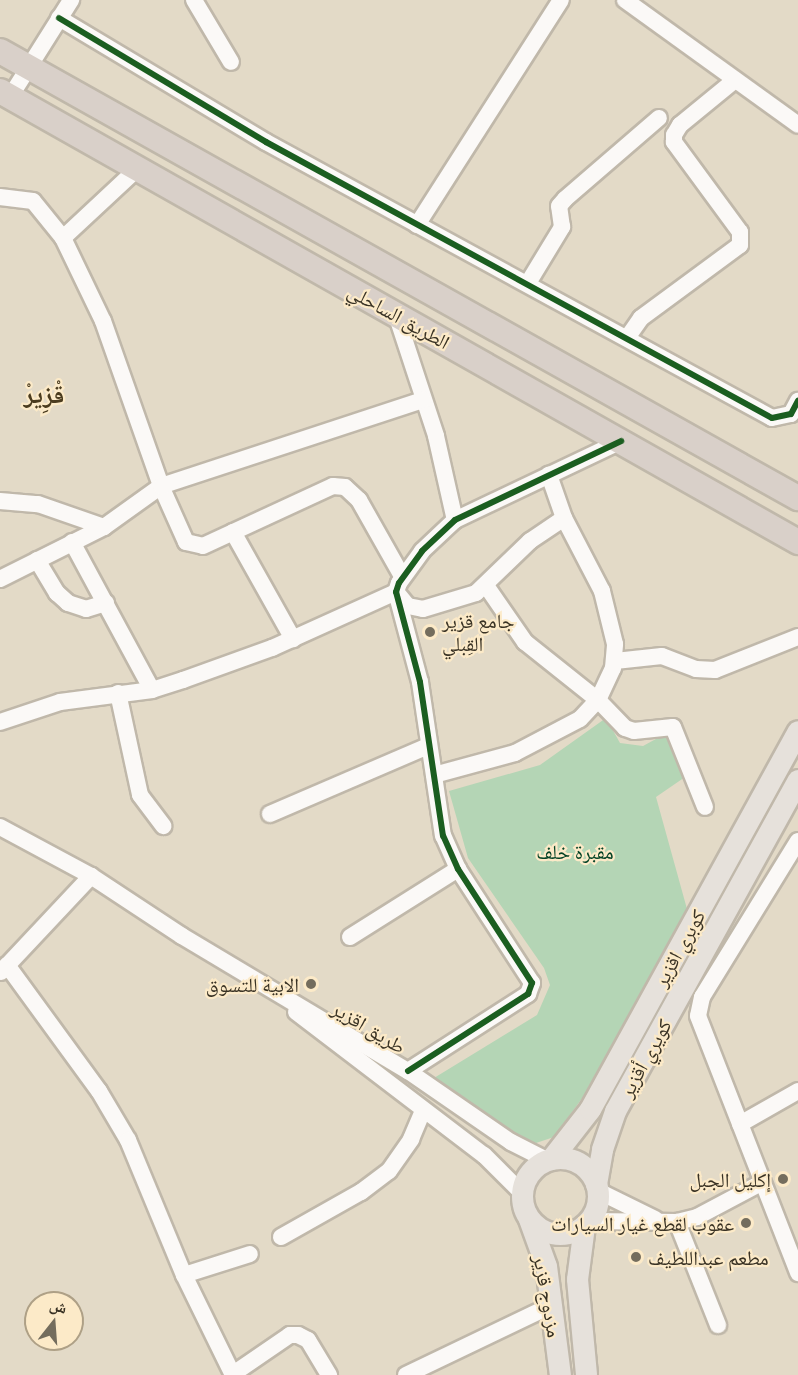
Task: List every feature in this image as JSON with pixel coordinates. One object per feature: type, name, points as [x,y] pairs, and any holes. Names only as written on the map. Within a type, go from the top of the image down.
[{"type":"highway","name":"الطريق الساحلي","points":[[0,51],[798,498]]},
{"type":"highway","name":"الطريق الساحلي","points":[[5,94],[798,542]]},
{"type":"main road","name":"كوبري اقزير","points":[[548,1160],[590,1109],[798,731]]},
{"type":"main road","name":"كويري أقزير","points":[[597,1188],[602,1149],[615,1112],[798,780]]},
{"type":"main road","points":[[548,1160],[580,1164],[597,1188],[595,1210],[586,1224],[568,1234],[550,1233],[528,1218],[522,1193],[527,1177],[548,1160]]},
{"type":"main road","name":"مزدوج قزير","points":[[528,1218],[546,1266],[560,1375]]},
{"type":"main road","name":"مزدوج قزير","points":[[586,1224],[577,1268],[586,1375]]},
{"type":"main road","points":[[546,1266],[550,1250],[563,1245],[572,1252],[577,1268]]},
{"type":"street","points":[[5,94],[29,67],[71,0]]},
{"type":"street","points":[[194,0],[231,62]]},
{"type":"street","points":[[417,225],[561,0]]},
{"type":"street","points":[[625,0],[798,125]]},
{"type":"street","points":[[59,18],[266,142],[772,418],[791,414],[798,401]]},
{"type":"street","points":[[627,338],[641,318],[741,245],[740,232],[674,142],[674,135],[735,80]]},
{"type":"street","points":[[528,284],[562,227],[559,206],[659,118]]},
{"type":"street","points":[[63,238],[137,169]]},
{"type":"street","points":[[0,197],[33,201],[63,238],[103,321],[183,538],[192,546],[203,546],[333,486],[345,487],[359,500],[402,576]]},
{"type":"street","points":[[396,314],[445,468],[455,520]]},
{"type":"street","points":[[0,579],[104,528],[162,486],[423,400]]},
{"type":"street","points":[[408,1071],[531,989],[530,976],[458,869],[443,836],[416,664],[396,592],[402,576],[455,520],[621,441]]},
{"type":"street","points":[[434,775],[515,753],[580,719],[598,700],[615,661],[615,644],[602,591],[564,518],[549,475]]},
{"type":"street","points":[[0,501],[46,506],[104,528]]},
{"type":"street","points":[[396,592],[408,606],[423,609],[458,601],[487,587],[530,541],[564,518]]},
{"type":"street","points":[[233,532],[293,639]]},
{"type":"street","points":[[72,542],[152,690]]},
{"type":"street","points":[[37,560],[57,593],[68,603],[86,609],[106,603]]},
{"type":"street","points":[[487,587],[525,642],[598,700],[629,731],[673,727],[705,807]]},
{"type":"street","points":[[0,722],[60,702],[152,690],[293,639],[396,592]]},
{"type":"street","points":[[615,661],[662,656],[696,669],[715,670],[798,637]]},
{"type":"street","points":[[118,693],[140,795],[163,826]]},
{"type":"street","points":[[270,813],[428,746]]},
{"type":"street","name":"طريق اقزير","points":[[0,827],[91,876],[263,985],[408,1071],[511,1142],[548,1160]]},
{"type":"street","points":[[798,841],[702,997],[698,1016],[703,1035],[798,1273]]},
{"type":"street","points":[[350,936],[458,869]]},
{"type":"street","points":[[91,876],[4,969],[99,1091],[128,1140],[184,1275],[233,1375],[290,1335],[298,1335],[308,1340],[329,1375]]},
{"type":"street","name":"طريق اقزير","points":[[263,985],[423,1111],[484,1155],[522,1193]]},
{"type":"street","points":[[740,1124],[798,1091]]},
{"type":"street","points":[[281,1237],[361,1192],[389,1171],[411,1139],[423,1111]]},
{"type":"street","points":[[586,1224],[656,1220],[677,1222],[698,1217],[761,1183]]},
{"type":"street","points":[[597,1188],[656,1220]]},
{"type":"street","points":[[677,1222],[718,1325]]},
{"type":"street","points":[[184,1275],[250,1254]]},
{"type":"street","points":[[406,1375],[552,1305]]},
{"type":"green space","name":"مقبرة خلف","points":[[606,718],[620,743],[643,746],[667,733],[688,775],[656,797],[687,909],[583,1097],[554,1137],[536,1143],[521,1137],[434,1078],[537,1015],[550,985],[544,968],[468,858],[449,791],[540,765]]},
{"type":"cycle path","points":[[59,18],[266,142],[772,418],[791,414],[798,401]]},
{"type":"cycle path","points":[[408,1071],[528,994],[532,983],[458,869],[443,836],[420,682],[396,592],[399,583],[422,551],[455,520],[621,441]]},
{"type":"place","name":"جامع قزير القِبلي","points":[[430,632]]},
{"type":"place","name":"الابية للتسوق","points":[[311,984]]},
{"type":"place","name":"إكليل الجبل","points":[[783,1179]]},
{"type":"place","name":"عقوب لقطع غيار السيارات","points":[[746,1223]]},
{"type":"place","name":"مطعم عبداللطيف","points":[[636,1257]]},
{"type":"district","name":"قْزِيرْ","points":[[44,394]]}]
